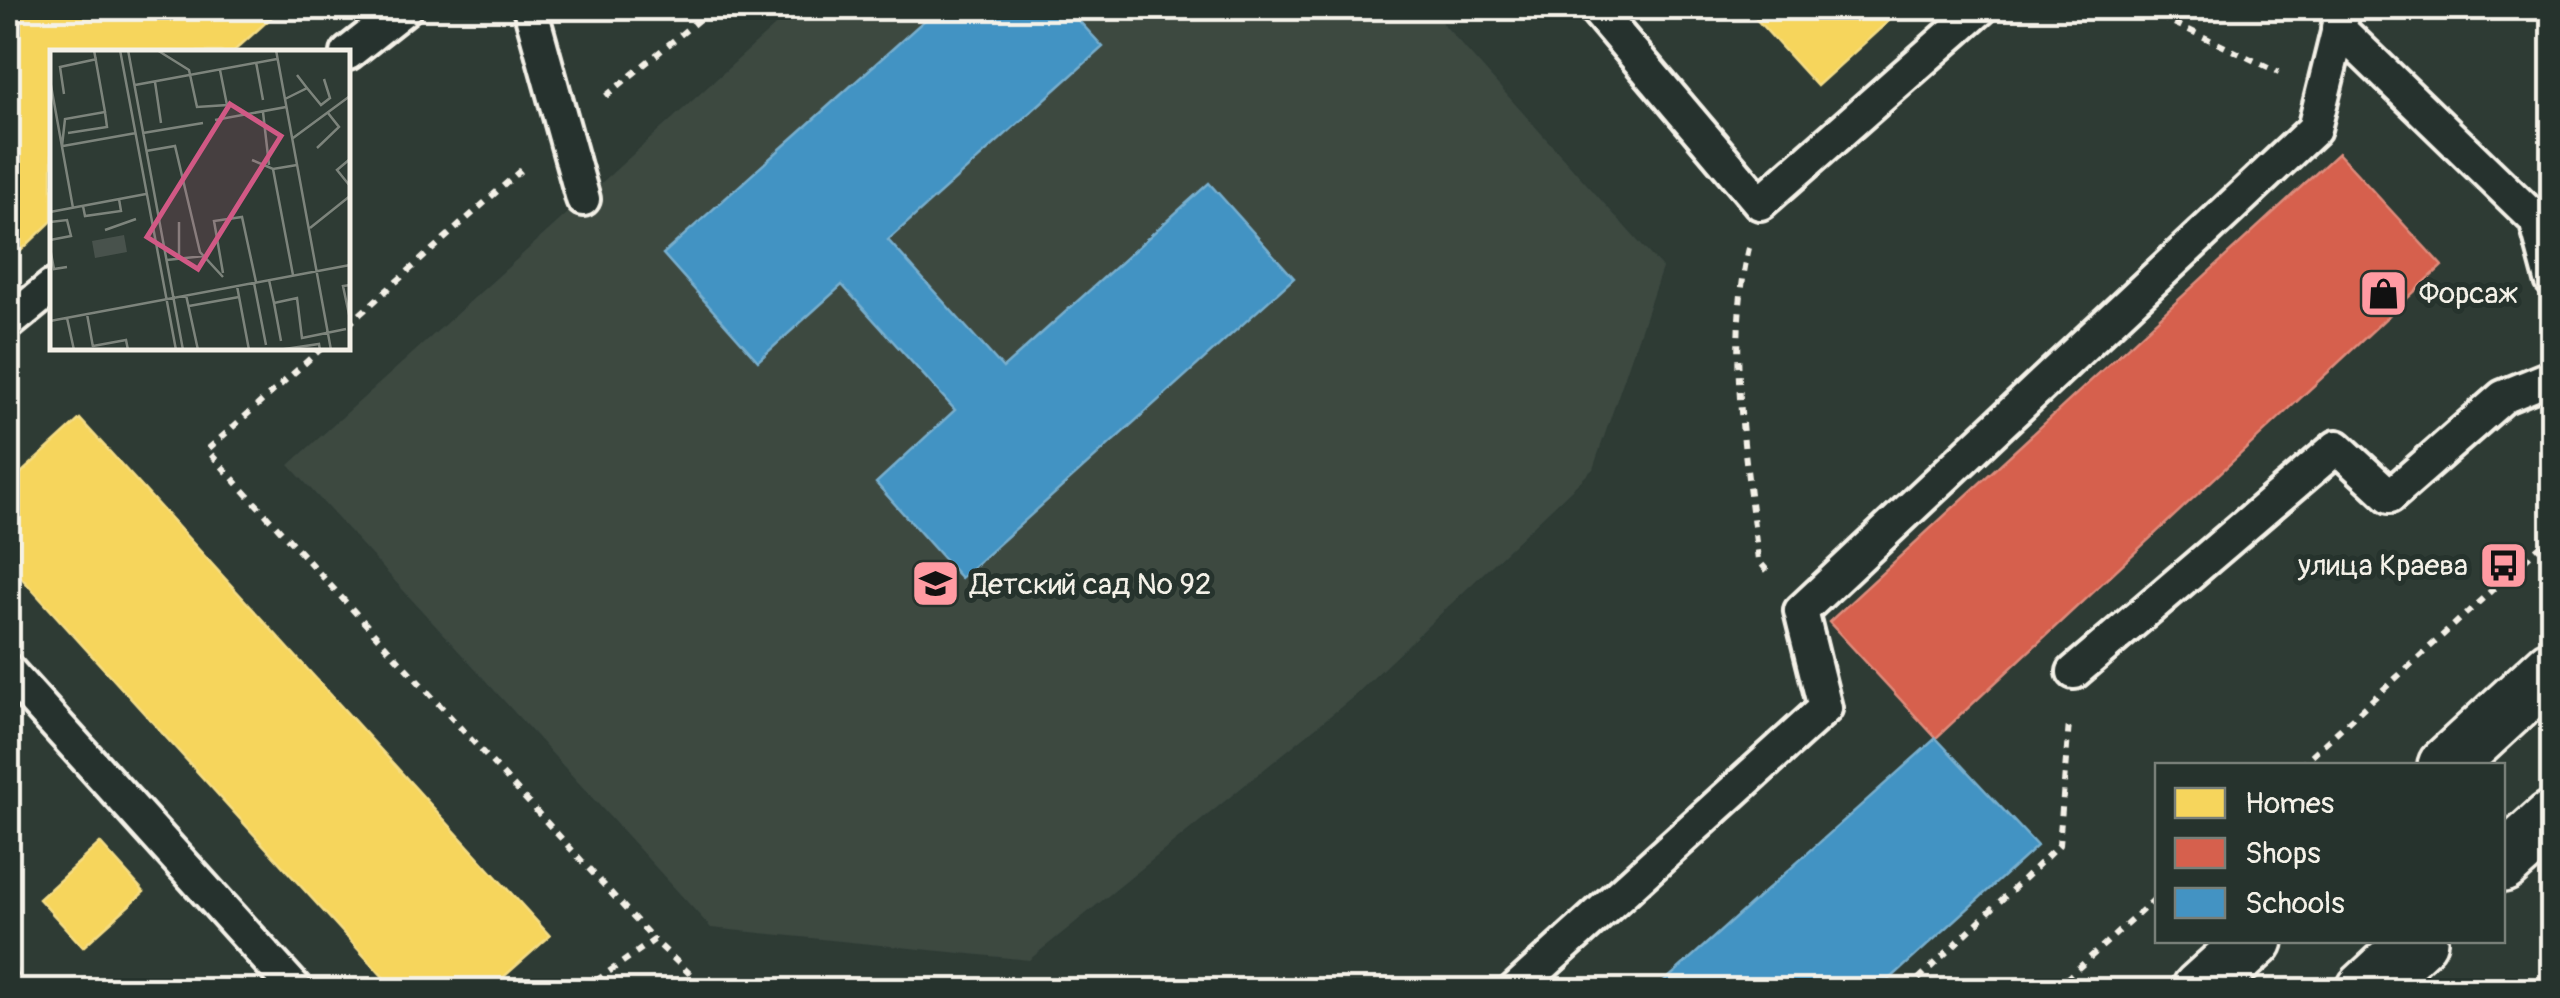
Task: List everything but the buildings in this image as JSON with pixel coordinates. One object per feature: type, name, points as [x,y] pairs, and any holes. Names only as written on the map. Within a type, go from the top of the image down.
[{"type":"main road","points":[[2449,763],[2552,668]]},
{"type":"main road","points":[[2505,861],[2552,819]]},
{"type":"main road","points":[[2200,990],[2252,943]]},
{"type":"main road","points":[[2365,990],[2416,943]]},
{"type":"lane","points":[[350,52],[406,8]]},
{"type":"lane","points":[[530,8],[583,199]]},
{"type":"lane","points":[[1595,8],[1760,203],[1981,8]]},
{"type":"lane","points":[[2341,18],[2536,220],[2552,280]]},
{"type":"lane","points":[[1515,990],[1825,708],[1801,611],[2314,129],[2341,18]]},
{"type":"lane","points":[[8,323],[50,289]]},
{"type":"lane","points":[[2074,672],[2337,447],[2390,496],[2503,397],[2552,377]]},
{"type":"lane","points":[[8,671],[296,990]]},
{"type":"path","points":[[2129,8],[2242,55]]},
{"type":"path","points":[[1760,203],[1738,296],[1745,440],[1758,560],[1801,611]]},
{"type":"path","points":[[320,350],[208,450],[654,940],[707,990]]},
{"type":"path","points":[[2303,763],[2552,535]]},
{"type":"path","points":[[1906,990],[2060,846],[2074,672]]},
{"type":"path","points":[[2054,990],[2155,899]]},
{"type":"path","points":[[584,990],[654,940]]},
{"type":"path","points":[[8,954],[22,990]]},
{"type":"path","points":[[664,990],[699,983],[886,990]]},
{"type":"shaded area","name":"Детский сад № 92","points":[[795,8],[1429,8],[1662,268],[1593,469],[1352,698],[1029,960],[711,928],[289,465]]},
{"type":"place","name":"Форсаж","points":[[2384,293]]},
{"type":"place","name":"улица Краева","points":[[2503,565]]},
{"type":"place","name":"Детский сад № 92","points":[[935,584]]}]
